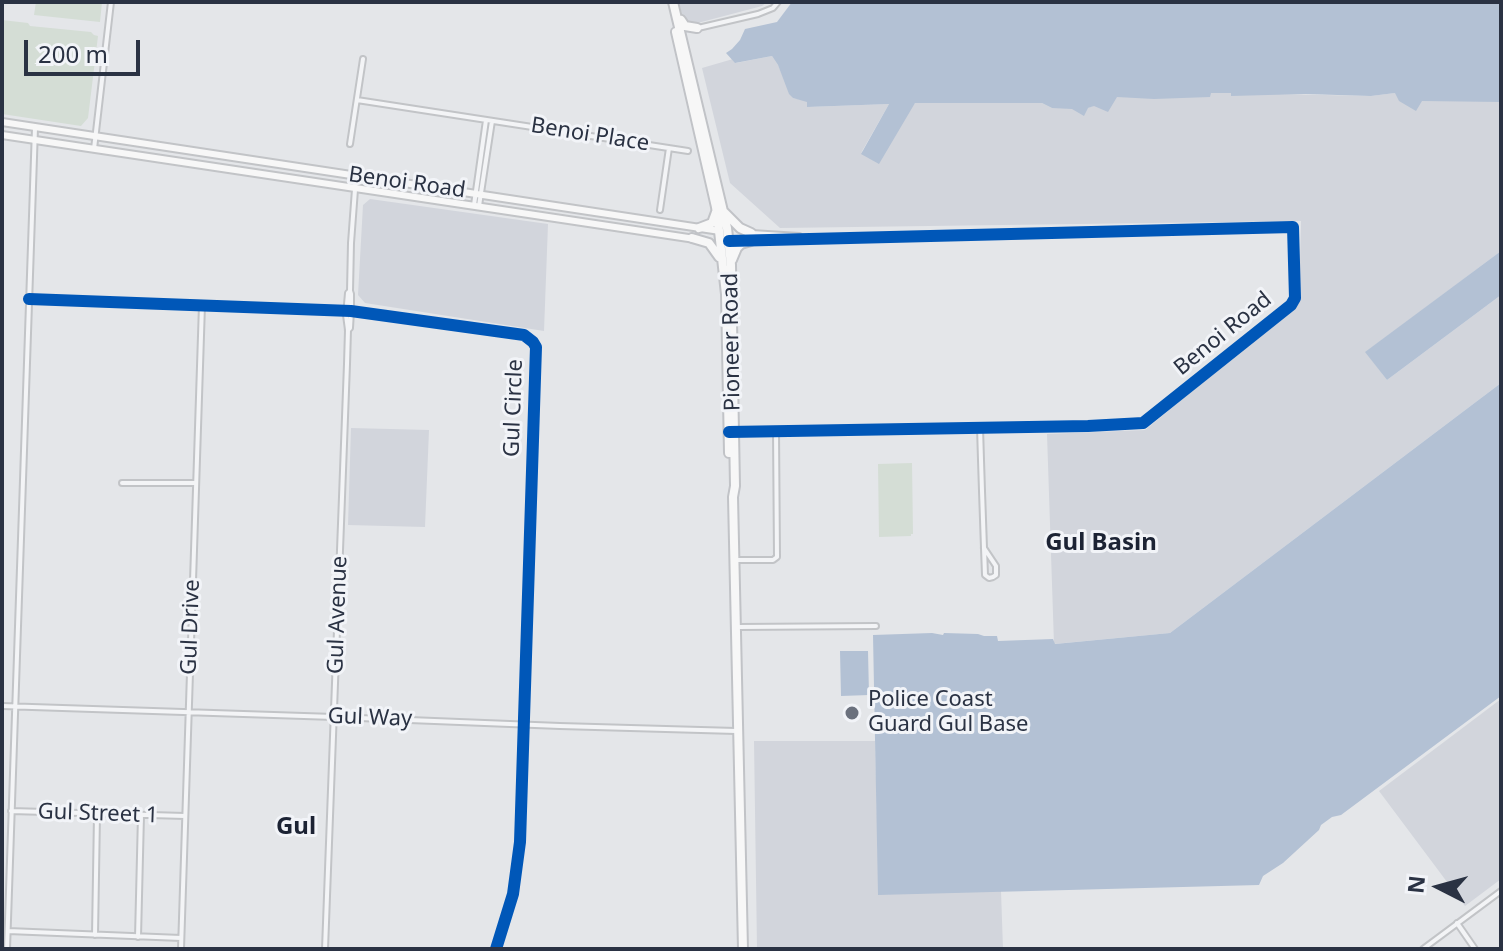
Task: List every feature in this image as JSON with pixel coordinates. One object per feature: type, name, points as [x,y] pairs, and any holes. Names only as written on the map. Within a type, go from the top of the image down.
[{"type":"main road","name":"Pioneer Road","points":[[671,2],[685,46],[685,60]]},
{"type":"main road","name":"Pioneer Road","points":[[671,2],[720,209],[727,265],[743,949]]},
{"type":"main road","points":[[677,15],[685,26],[697,28]]},
{"type":"main road","points":[[685,46],[697,28]]},
{"type":"main road","name":"Benoi Road","points":[[2,122],[699,228],[724,236]]},
{"type":"main road","name":"Benoi Road","points":[[2,135],[692,238],[724,236]]},
{"type":"main road","points":[[692,238],[709,243],[727,265],[737,248],[751,237],[720,209],[712,223],[699,228]]},
{"type":"street","points":[[94,149],[111,2]]},
{"type":"street","points":[[679,32],[758,14],[773,8],[778,2]]},
{"type":"street","points":[[350,144],[363,59]]},
{"type":"street","name":"Benoi Place","points":[[357,100],[688,151]]},
{"type":"street","points":[[476,206],[489,121]]},
{"type":"street","points":[[7,949],[35,127]]},
{"type":"street","points":[[660,210],[669,148]]},
{"type":"street","name":"Gul Avenue","points":[[325,949],[346,327],[356,176]]},
{"type":"street","name":"Benoi Road","points":[[724,236],[813,238],[1293,227],[1293,303],[1146,422],[1113,426],[732,432]]},
{"type":"street","name":"Benoi Road","points":[[724,236],[751,237]]},
{"type":"street","name":"Gul Circle","points":[[29,299],[349,311],[530,338],[536,347],[520,842],[513,894],[496,949]]},
{"type":"street","name":"Gul Drive","points":[[181,949],[202,305]]},
{"type":"street","points":[[980,427],[984,548],[985,575],[989,578],[996,575],[996,566],[984,548]]},
{"type":"street","points":[[735,560],[773,560],[777,555],[776,431]]},
{"type":"street","points":[[122,483],[195,483]]},
{"type":"street","points":[[735,628],[876,626]]},
{"type":"street","name":"Gul Way","points":[[2,706],[739,731]]},
{"type":"street","name":"Gul Street 1","points":[[11,811],[186,816]]},
{"type":"street","points":[[95,935],[97,815]]},
{"type":"street","points":[[138,937],[141,815]]},
{"type":"street","points":[[1423,949],[1501,891]]},
{"type":"street","points":[[1457,923],[1475,949]]},
{"type":"street","points":[[8,931],[181,938]]},
{"type":"shaded area","points":[[36,2],[102,2],[100,22],[34,15]]},
{"type":"shaded area","points":[[679,2],[767,2],[762,6],[690,25],[683,19]]},
{"type":"shaded area","points":[[2,20],[91,32],[98,36],[88,118],[81,126],[2,114]]},
{"type":"shaded area","points":[[772,56],[793,98],[807,101],[807,107],[889,104],[861,153],[915,103],[1042,103],[1052,108],[1088,108],[1116,97],[1210,96],[1210,93],[1371,96],[1395,93],[1421,101],[1501,101],[1501,251],[1366,352],[1387,380],[1501,295],[1501,383],[1170,633],[1054,644],[1047,434],[1145,430],[1299,303],[1301,221],[780,228],[730,183],[702,68],[733,59],[736,63]]},
{"type":"shaded area","points":[[370,199],[548,224],[544,331],[365,303],[358,295],[363,205]]},
{"type":"shaded area","points":[[351,428],[429,430],[425,527],[348,525]]},
{"type":"shaded area","points":[[912,463],[913,534],[879,537],[878,464]]},
{"type":"shaded area","points":[[1501,699],[1501,879],[1465,906],[1379,791]]},
{"type":"shaded area","points":[[754,741],[875,741],[879,894],[1001,891],[1003,949],[757,949]]},
{"type":"water","points":[[792,2],[1501,2],[1501,102],[1422,101],[1416,111],[1399,101],[1395,93],[1371,96],[1231,96],[1231,93],[1211,93],[1210,97],[1117,97],[1108,112],[1094,106],[1088,108],[1084,116],[1072,109],[1052,108],[1042,103],[915,103],[879,164],[861,154],[889,104],[807,107],[807,102],[789,94],[772,56],[735,63],[726,53],[740,40],[745,29],[777,22]]},
{"type":"water","points":[[1501,251],[1501,295],[1387,380],[1365,352]]},
{"type":"water","points":[[1501,383],[1501,696],[1341,815],[1321,825],[1283,863],[1263,876],[1259,885],[878,895],[873,635],[978,634],[997,636],[998,641],[1053,639],[1055,644],[1170,633]]},
{"type":"water","points":[[840,651],[868,651],[869,695],[841,696]]},
{"type":"cycle path","points":[[729,241],[1293,227],[1295,298],[1291,305],[1143,423],[729,432]]},
{"type":"cycle path","points":[[29,299],[351,311],[524,335],[533,342],[536,347],[520,842],[513,894],[496,949]]},
{"type":"place","name":"Police Coast Guard Gul Base","points":[[852,713]]},
{"type":"district","name":"Gul Basin","points":[[1101,543]]},
{"type":"district","name":"Gul","points":[[296,827]]}]
